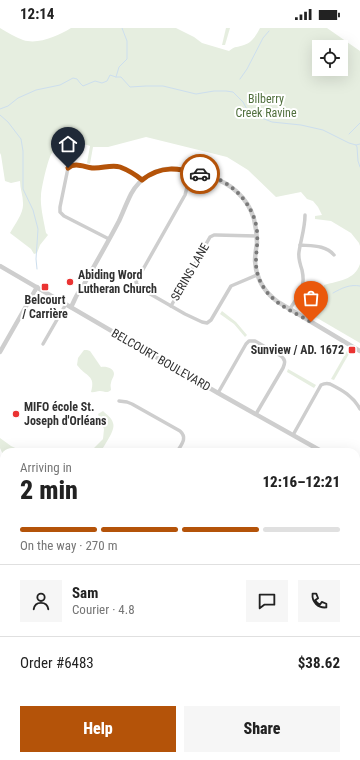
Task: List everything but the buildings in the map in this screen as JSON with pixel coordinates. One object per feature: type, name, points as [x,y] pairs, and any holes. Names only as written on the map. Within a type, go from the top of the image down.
[{"type":"street","points":[[109,239],[64,216],[60,212],[68,168],[74,165],[98,168],[116,166],[138,176],[142,180]]},
{"type":"street","points":[[72,305],[73,300],[82,288],[138,184],[152,174],[164,170],[177,169],[217,179],[236,191],[244,200],[256,225],[255,261],[257,275],[268,294],[289,310],[360,351]]},
{"type":"street","points":[[191,172],[185,195],[136,282],[136,285],[193,318],[207,323],[211,320],[231,286],[257,275]]},
{"type":"street","points":[[289,310],[303,284],[299,255],[305,215]]},
{"type":"street","name":"SERINS LANE","points":[[171,306],[210,237],[216,235],[256,236]]},
{"type":"street","points":[[300,245],[326,248],[334,255]]},
{"type":"street","name":"BELCOURT BOULEVARD","points":[[0,266],[66,304],[72,305],[218,393],[316,448]]},
{"type":"street","points":[[0,352],[37,288]]},
{"type":"street","points":[[43,344],[66,304]]},
{"type":"street","points":[[218,393],[246,344],[252,340],[255,341],[281,356],[285,362],[256,414]]},
{"type":"street","points":[[293,435],[324,383],[330,384],[350,395],[358,404],[360,409]]},
{"type":"street","points":[[119,401],[132,404],[180,431],[184,438],[179,448]]},
{"type":"green space","name":"Bilberry Creek Ravine","points":[[0,28],[23,40],[41,41],[54,37],[71,28],[176,28],[202,43],[229,51],[233,48],[247,44],[252,40],[260,28],[327,28],[344,40],[312,40],[312,76],[348,76],[348,43],[360,51],[360,246],[351,233],[331,221],[315,219],[315,216],[322,215],[318,207],[313,201],[307,199],[301,192],[276,197],[248,170],[227,157],[146,137],[108,147],[93,147],[90,164],[87,163],[90,146],[81,144],[70,145],[55,150],[52,153],[45,174],[41,196],[42,214],[46,233],[48,235],[40,245],[37,253],[34,254],[31,249],[10,233],[22,211],[23,198],[20,181],[11,183],[5,181],[1,155]]},
{"type":"green space","points":[[226,28],[230,28],[225,45],[222,45]]},
{"type":"green space","points":[[360,264],[360,343],[312,315],[323,296],[324,285],[350,277],[358,269]]},
{"type":"green space","points":[[222,311],[236,322],[247,335],[245,337],[234,324],[220,314]]},
{"type":"green space","points":[[84,350],[90,351],[101,367],[107,367],[113,370],[114,375],[111,381],[111,390],[107,392],[91,392],[91,379],[77,365],[78,358]]},
{"type":"green space","points":[[347,351],[350,352],[334,380],[331,379]]},
{"type":"green space","points":[[288,369],[316,385],[314,388],[287,372]]},
{"type":"green space","points":[[103,411],[112,421],[113,426],[113,430],[103,448],[94,448],[103,439],[104,429],[98,414]]},
{"type":"green space","points":[[0,438],[15,448],[0,448]]},
{"type":"waterway","points":[[116,77],[119,67],[127,59],[127,41],[122,28]]},
{"type":"waterway","points":[[240,79],[247,69],[263,38],[269,31]]},
{"type":"waterway","points":[[0,109],[8,106],[18,98],[36,90],[60,85],[73,78],[77,79],[83,86],[95,81],[102,83],[107,81],[110,75],[121,77],[130,87],[163,86],[196,94],[214,91],[233,92],[243,102],[249,113],[272,122],[301,125],[323,130],[349,143],[356,145],[360,144]]},
{"type":"waterway","points":[[0,115],[8,122],[21,139],[23,151],[23,189],[33,210],[38,229],[36,259],[37,269]]},
{"type":"waterway","points":[[349,134],[360,123]]},
{"type":"waterway","points":[[356,145],[360,167]]},
{"type":"waterway","points":[[333,293],[346,287],[360,286]]},
{"type":"way so far","points":[[200,174],[223,182],[236,191],[244,200],[254,218],[256,225],[257,242],[255,261],[257,275],[263,287],[272,298],[311,322]]},
{"type":"place","name":"Abiding Word Lutheran Church","points":[[70,282]]},
{"type":"place","name":"Belcourt / Carrière","points":[[45,287]]},
{"type":"place","name":"Sunview / AD. 1672","points":[[352,350]]},
{"type":"place","name":"MIFO école St. Joseph d'Orléans","points":[[16,414]]},
{"type":"route","points":[[68,168],[72,165],[87,168],[116,166],[138,176],[142,180],[156,172],[172,169],[200,174]]}]
